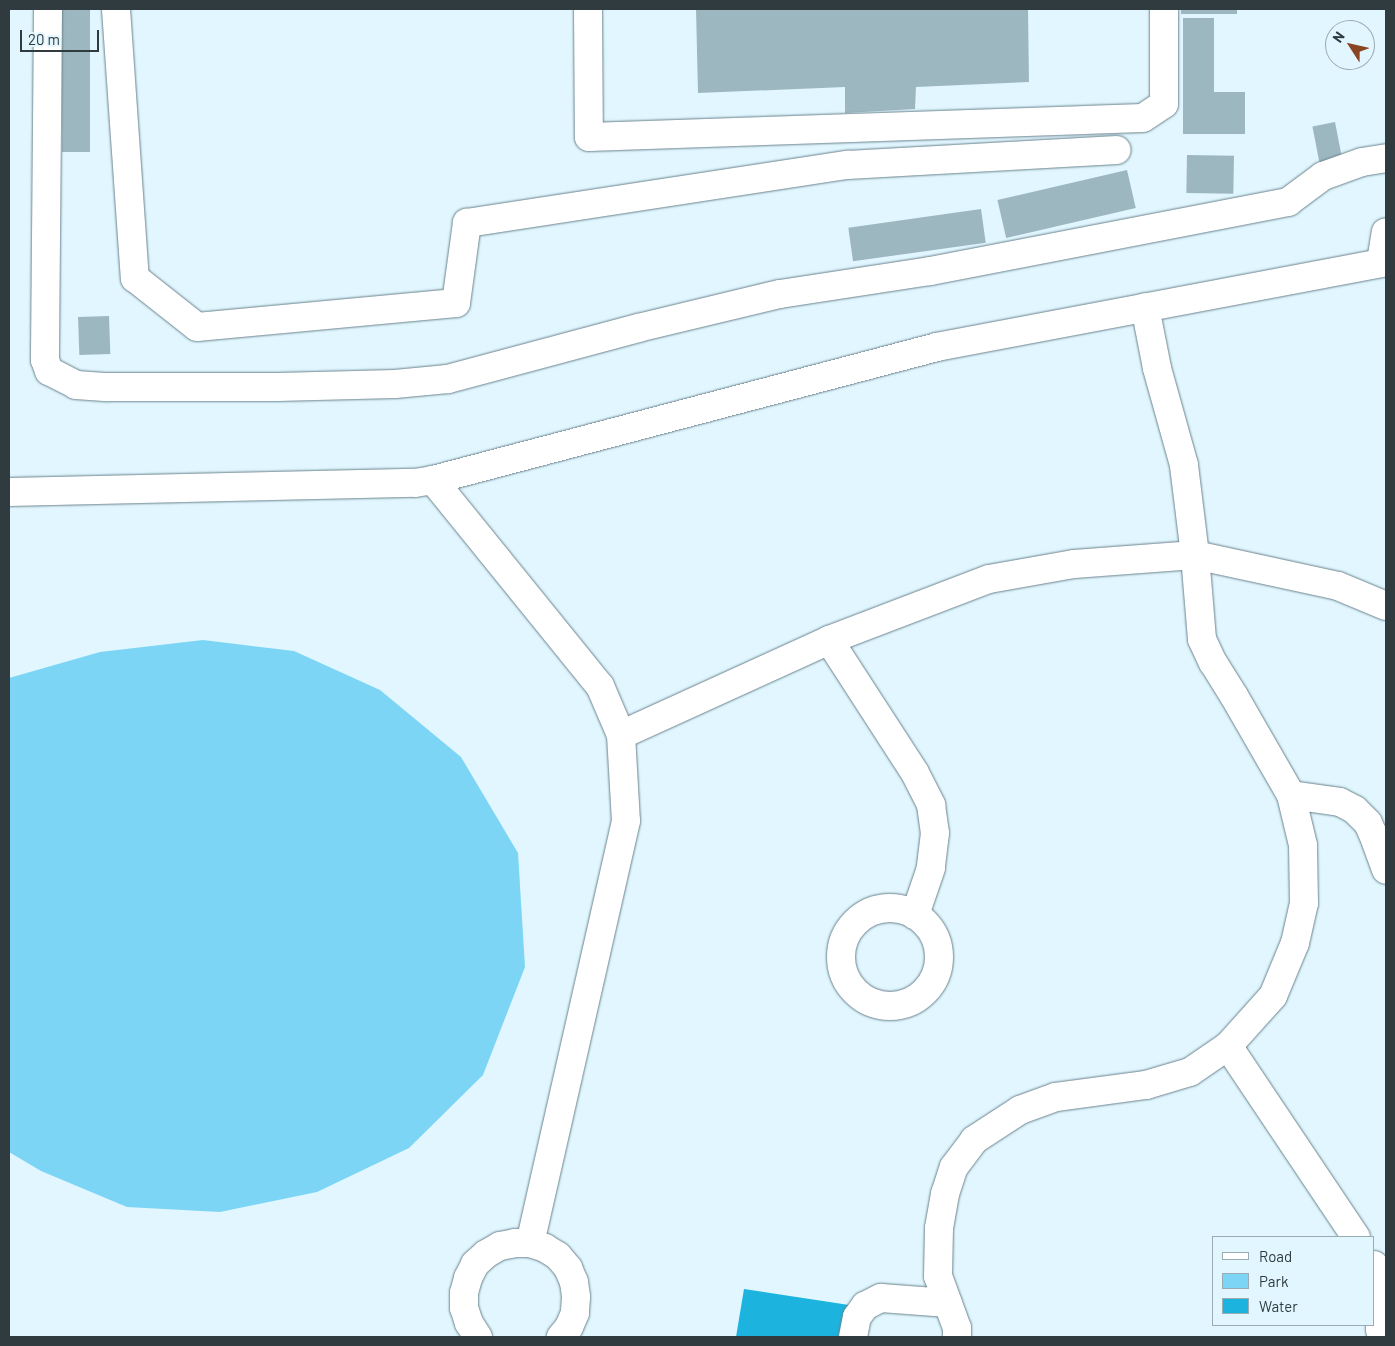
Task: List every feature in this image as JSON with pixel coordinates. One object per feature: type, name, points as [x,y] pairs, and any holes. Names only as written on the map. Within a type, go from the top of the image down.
[{"type":"street","points":[[48,9],[45,360],[49,371],[60,379],[76,385],[108,387],[277,387],[395,384],[448,379],[638,328],[780,294],[930,271],[1288,202],[1323,176],[1362,162],[1386,158]]},
{"type":"street","points":[[116,9],[135,278],[197,327],[456,303],[467,223],[848,165],[1117,150]]},
{"type":"street","points":[[588,9],[589,137],[1142,118],[1164,104],[1164,9]]},
{"type":"street","points":[[9,492],[415,483],[433,480],[937,347],[1384,262],[1386,232]]},
{"type":"street","points":[[957,1337],[957,1328],[938,1276],[939,1228],[945,1194],[954,1167],[974,1140],[1020,1110],[1056,1097],[1146,1085],[1190,1072],[1228,1046],[1272,996],[1295,943],[1304,904],[1303,855],[1291,795],[1213,663],[1202,639],[1195,556],[1184,465],[1157,368],[1145,307]]},
{"type":"street","points":[[433,480],[600,686],[621,736],[626,821],[530,1243]]},
{"type":"street","points":[[621,736],[829,640],[989,579],[1074,564],[1195,556],[1338,586],[1386,606]]},
{"type":"street","points":[[829,640],[915,773],[931,805],[935,833],[931,868],[915,915]]},
{"type":"street","points":[[1291,795],[1340,802],[1355,810],[1368,823],[1386,870]]},
{"type":"street","points":[[1228,1046],[1355,1236]]},
{"type":"street","points":[[478,1337],[469,1323],[464,1308],[464,1293],[468,1278],[475,1264],[486,1254],[500,1246],[515,1243],[530,1243],[545,1248],[558,1256],[568,1268],[574,1282],[575,1312],[569,1327],[561,1337]]},
{"type":"street","points":[[1381,1273],[1380,1329],[1382,1337]]},
{"type":"street","points":[[853,1337],[858,1317],[865,1306],[881,1298],[948,1303]]},
{"type":"green space","points":[[203,640],[294,651],[380,690],[461,757],[518,853],[525,967],[483,1075],[409,1148],[317,1192],[220,1212],[127,1207],[41,1171],[9,1152],[9,678],[100,652]]},
{"type":"water","points":[[744,1289],[849,1305],[844,1337],[736,1337]]},
{"type":"building","points":[[62,9],[90,9],[90,152],[62,152]]},
{"type":"building","points":[[696,9],[1028,9],[1029,82],[916,87],[915,109],[845,113],[845,87],[698,93]]},
{"type":"building","points":[[1181,9],[1237,9],[1237,14],[1181,14]]},
{"type":"building","points":[[1183,18],[1214,18],[1214,92],[1245,92],[1245,134],[1183,134]]},
{"type":"building","points":[[1335,122],[1342,158],[1319,163],[1312,126]]},
{"type":"building","points":[[1187,155],[1234,156],[1233,194],[1186,193]]},
{"type":"building","points":[[1127,170],[1136,208],[1006,238],[997,200]]},
{"type":"building","points":[[981,209],[986,243],[853,261],[848,228]]},
{"type":"building","points":[[109,316],[110,354],[79,355],[78,317]]}]
